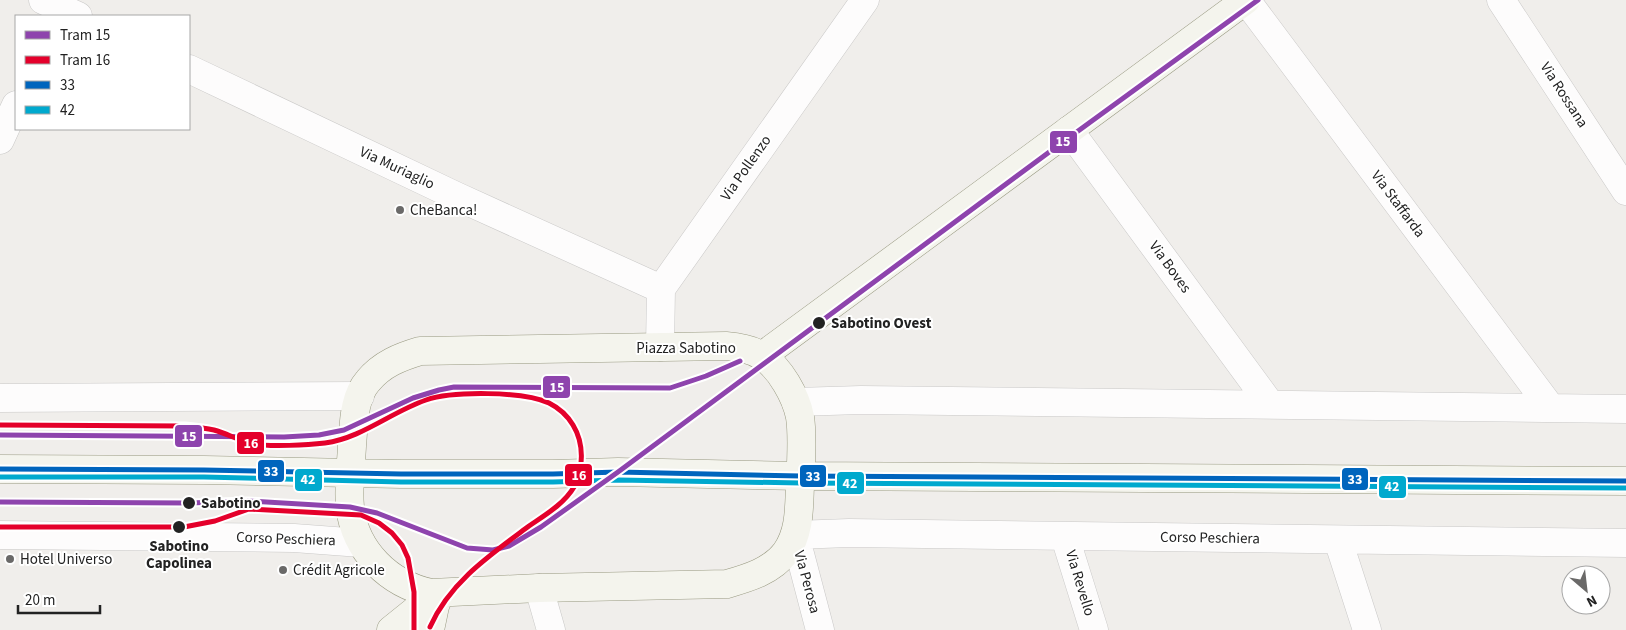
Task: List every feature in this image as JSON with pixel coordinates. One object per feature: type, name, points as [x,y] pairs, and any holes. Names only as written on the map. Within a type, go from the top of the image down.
[{"type":"street","name":"Via Pollenzo","points":[[661,289],[864,0]]},
{"type":"street","points":[[762,356],[1246,0]]},
{"type":"street","name":"Via Staffarda","points":[[1246,0],[1550,407]]},
{"type":"street","name":"Via Rossana","points":[[1501,0],[1626,191]]},
{"type":"street","name":"Via Muriaglio","points":[[190,69],[456,196],[661,289]]},
{"type":"street","points":[[0,140],[15,107]]},
{"type":"street","name":"Via Boves","points":[[1069,130],[1270,404]]},
{"type":"street","points":[[660,347],[661,289]]},
{"type":"street","name":"Piazza Sabotino","points":[[660,347],[740,348],[762,356],[780,374],[789,387],[800,417],[801,476],[798,519],[795,535],[786,552],[775,563],[746,579],[727,584],[539,588],[439,593],[422,591],[392,578],[380,568],[361,543],[353,523],[350,507],[354,413],[366,382],[379,370],[399,357],[420,351],[660,347]]},
{"type":"street","points":[[0,398],[360,396]]},
{"type":"street","points":[[796,402],[861,400],[1626,409]]},
{"type":"street","points":[[0,469],[204,470],[351,474],[524,475],[618,472],[801,476],[1626,482]]},
{"type":"street","name":"Corso Peschiera","points":[[795,535],[849,533],[1626,544]]},
{"type":"street","name":"Corso Peschiera","points":[[0,535],[294,538],[361,543]]},
{"type":"street","name":"Via Perosa","points":[[795,535],[820,630]]},
{"type":"street","name":"Via Revello","points":[[1065,536],[1094,630]]},
{"type":"street","points":[[1338,540],[1367,630]]},
{"type":"street","points":[[539,588],[551,630]]},
{"type":"street","points":[[391,630],[439,593]]},
{"type":"street","points":[[430,630],[439,593]]},
{"type":"tram line","name":"15","points":[[0,502],[189,503],[248,501],[350,507],[377,513],[467,548],[493,550],[509,546],[541,527],[618,472],[1052,150],[1258,0]]},
{"type":"tram line","name":"15","points":[[0,435],[284,437],[319,435],[344,430],[413,398],[454,387],[670,388],[706,376],[740,361]]},
{"type":"tram line","name":"16","points":[[0,425],[185,426],[214,430],[254,444],[289,445],[325,443],[339,440],[364,430],[413,405],[438,397],[469,394],[506,394],[537,399],[553,405],[563,412],[577,432],[581,448],[581,464],[574,487],[554,509],[472,570],[448,596],[430,627]]},
{"type":"tram line","name":"16","points":[[0,527],[184,527],[215,521],[249,509],[361,515],[379,523],[392,533],[402,545],[408,558],[414,592],[414,630]]},
{"type":"transit line","name":"33","points":[[0,469],[204,470],[401,474],[618,472],[801,476],[1626,481]]},
{"type":"transit line","name":"42","points":[[0,477],[204,477],[401,482],[618,480],[801,483],[1626,488]]},
{"type":"place","name":"CheBanca!","points":[[400,210]]},
{"type":"place","name":"Sabotino Ovest","points":[[819,323]]},
{"type":"place","name":"Sabotino","points":[[189,503]]},
{"type":"place","name":"Sabotino Capolinea","points":[[179,527]]},
{"type":"place","name":"Hotel Universo","points":[[10,559]]},
{"type":"place","name":"Crédit Agricole","points":[[283,570]]}]
